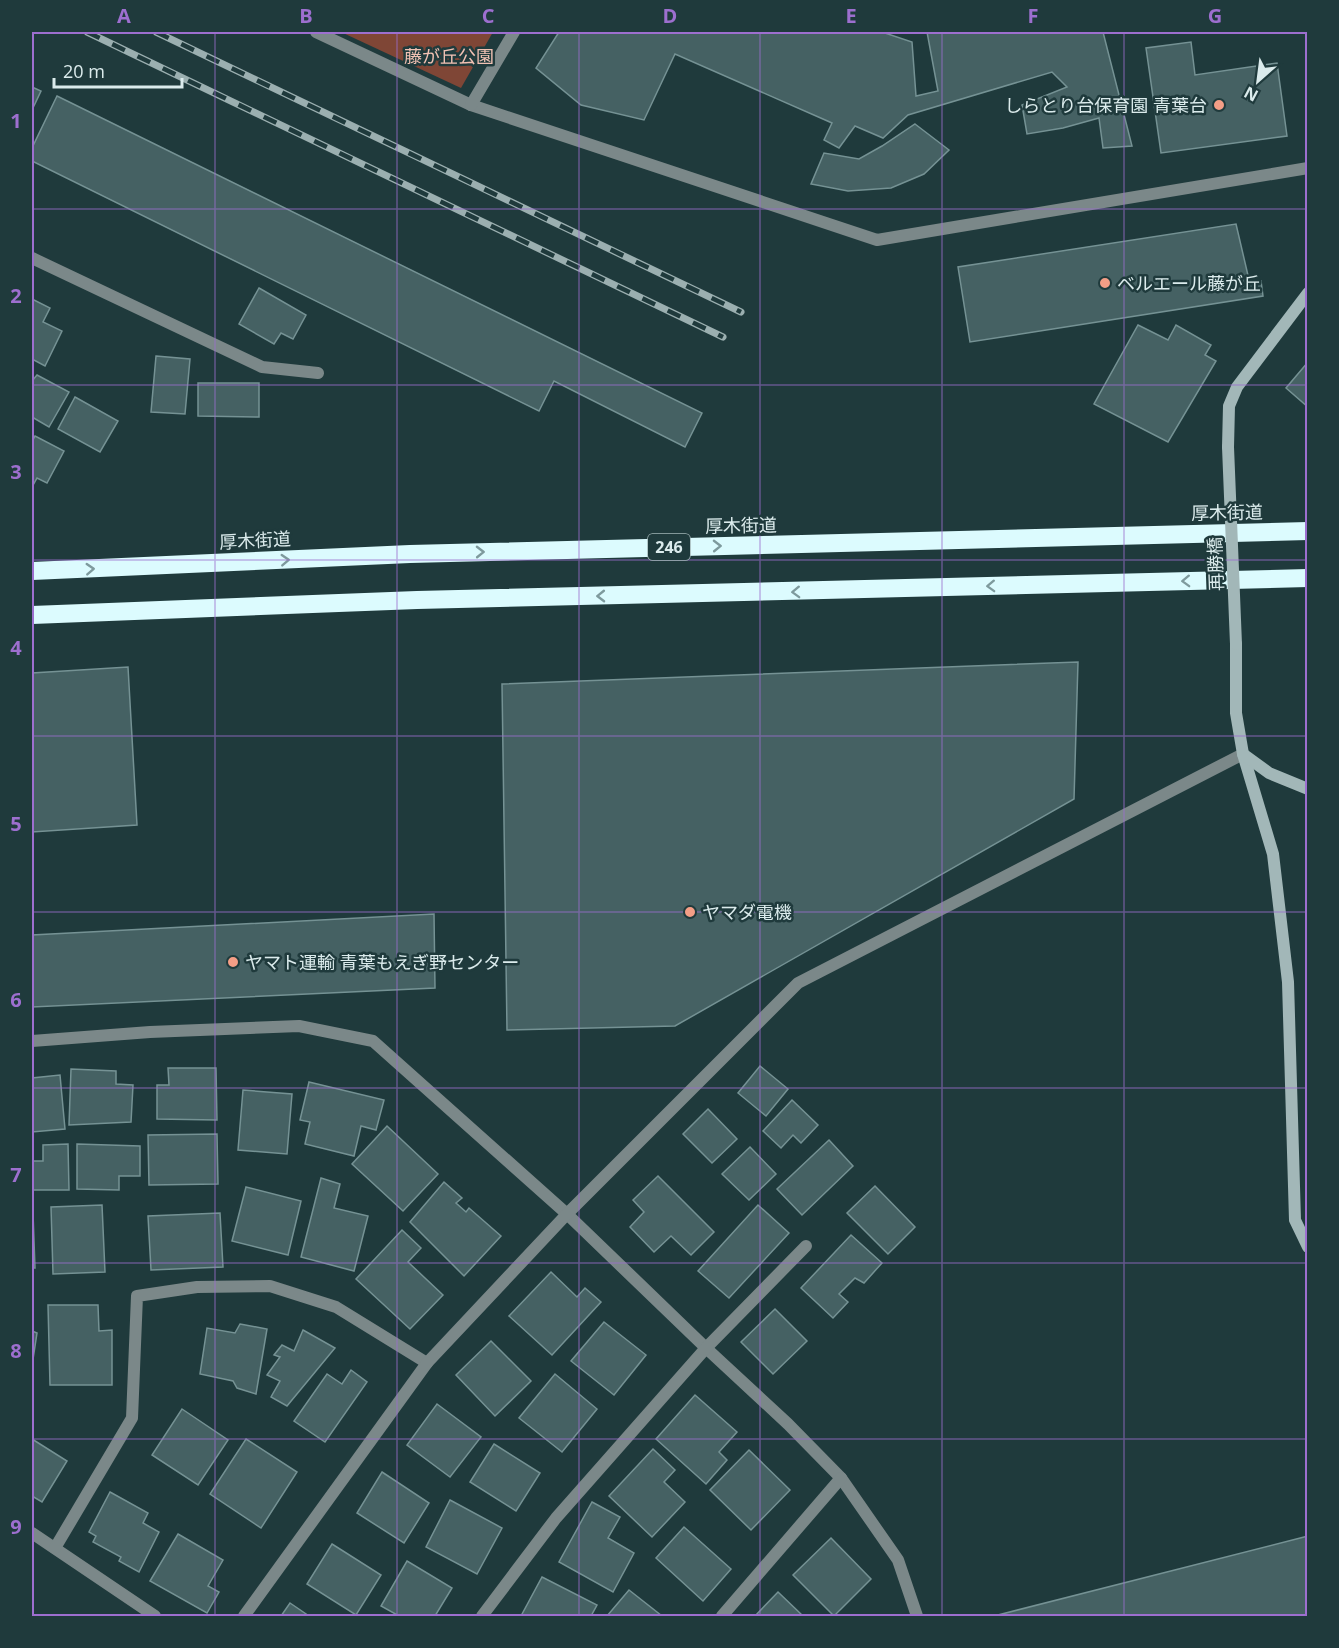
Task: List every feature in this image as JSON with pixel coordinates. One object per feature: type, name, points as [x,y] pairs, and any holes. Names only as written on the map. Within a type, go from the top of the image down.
[{"type":"highway","name":"厚木街道","points":[[32,572],[410,554],[1308,531]]},
{"type":"highway","points":[[32,615],[417,600],[1308,578]]},
{"type":"street","points":[[316,32],[471,105],[877,240],[1308,168]]},
{"type":"street","points":[[471,105],[514,32]]},
{"type":"street","points":[[32,258],[262,367],[318,373]]},
{"type":"street","name":"再勝橋","points":[[1308,293],[1237,387],[1229,406],[1228,447],[1236,644],[1236,713],[1243,754],[1273,854],[1288,982],[1295,1220],[1308,1247]]},
{"type":"street","points":[[244,1617],[427,1363],[567,1214],[798,983],[1243,754],[1269,773],[1308,789]]},
{"type":"street","points":[[32,1041],[150,1032],[299,1026],[373,1041],[567,1214],[788,1424],[841,1478],[898,1560],[917,1617]]},
{"type":"street","points":[[482,1617],[556,1518],[706,1348],[806,1246]]},
{"type":"street","points":[[55,1548],[132,1418],[137,1296],[197,1287],[270,1286],[336,1306],[427,1363]]},
{"type":"street","points":[[722,1617],[841,1478]]},
{"type":"street","points":[[32,1533],[155,1617]]},
{"type":"green space","name":"藤が丘公園","points":[[341,32],[493,32],[461,88]]},
{"type":"building","points":[[559,32],[882,32],[912,42],[916,96],[938,91],[927,32],[1103,32],[1132,146],[1103,148],[1099,118],[1063,128],[1027,134],[1022,105],[1067,87],[1052,72],[908,115],[883,138],[855,126],[839,148],[824,140],[832,123],[675,54],[644,120],[581,105],[536,68]]},
{"type":"building","name":"しらとり台保育園 青葉台","points":[[1191,42],[1195,75],[1277,63],[1287,136],[1161,153],[1146,48]]},
{"type":"building","points":[[32,87],[41,91],[32,110]]},
{"type":"building","points":[[57,96],[702,413],[685,447],[554,381],[539,411],[32,161],[32,148]]},
{"type":"building","points":[[915,124],[949,150],[924,174],[891,188],[848,191],[811,184],[824,153],[859,159]]},
{"type":"building","name":"ベルエール藤が丘","points":[[1236,224],[1250,284],[1261,281],[1263,296],[970,342],[958,267]]},
{"type":"building","points":[[259,288],[306,315],[293,339],[281,333],[274,344],[239,324]]},
{"type":"building","points":[[32,299],[50,308],[43,322],[62,331],[45,366],[32,359]]},
{"type":"building","points":[[1138,325],[1168,340],[1176,325],[1211,345],[1205,355],[1216,361],[1168,442],[1094,404]]},
{"type":"building","points":[[156,356],[190,359],[185,414],[151,412]]},
{"type":"building","points":[[1308,362],[1308,407],[1286,388]]},
{"type":"building","points":[[37,375],[69,392],[49,427],[32,417],[32,381]]},
{"type":"building","points":[[198,383],[259,383],[259,417],[198,416]]},
{"type":"building","points":[[75,397],[118,421],[100,452],[58,429]]},
{"type":"building","points":[[35,436],[64,451],[47,483],[37,478],[32,487],[32,442]]},
{"type":"building","name":"ヤマダ電機","points":[[1078,662],[1074,799],[675,1026],[507,1030],[502,684]]},
{"type":"building","points":[[128,667],[137,825],[32,832],[32,673]]},
{"type":"building","name":"ヤマト運輸 青葉もえぎ野センター","points":[[434,914],[435,988],[32,1007],[32,935]]},
{"type":"building","points":[[760,1066],[788,1089],[766,1116],[738,1093]]},
{"type":"building","points":[[168,1068],[216,1068],[217,1120],[157,1119],[157,1085],[169,1085]]},
{"type":"building","points":[[71,1069],[116,1071],[116,1084],[133,1085],[131,1122],[69,1125]]},
{"type":"building","points":[[60,1075],[65,1129],[32,1132],[32,1078]]},
{"type":"building","points":[[309,1082],[384,1100],[376,1130],[361,1126],[354,1156],[305,1144],[310,1122],[300,1120]]},
{"type":"building","points":[[243,1090],[292,1094],[287,1154],[238,1150]]},
{"type":"building","points":[[792,1100],[818,1125],[801,1143],[793,1135],[781,1148],[763,1131]]},
{"type":"building","points":[[708,1109],[737,1139],[712,1163],[683,1134]]},
{"type":"building","points":[[387,1126],[438,1174],[403,1211],[352,1164]]},
{"type":"building","points":[[217,1134],[218,1184],[149,1185],[148,1135]]},
{"type":"building","points":[[829,1140],[853,1166],[802,1215],[777,1189]]},
{"type":"building","points":[[68,1144],[69,1190],[32,1190],[32,1161],[43,1161],[43,1145]]},
{"type":"building","points":[[77,1144],[140,1146],[140,1176],[119,1176],[119,1190],[77,1189]]},
{"type":"building","points":[[750,1147],[776,1174],[749,1200],[722,1174]]},
{"type":"building","points":[[658,1176],[714,1232],[691,1255],[671,1236],[654,1252],[630,1227],[644,1212],[633,1200]]},
{"type":"building","points":[[321,1178],[340,1184],[334,1208],[368,1216],[354,1271],[301,1257]]},
{"type":"building","points":[[444,1182],[462,1198],[456,1203],[466,1212],[469,1208],[501,1236],[464,1276],[410,1222]]},
{"type":"building","points":[[875,1186],[915,1227],[888,1254],[847,1213]]},
{"type":"building","points":[[246,1187],[301,1201],[288,1255],[232,1241]]},
{"type":"building","points":[[102,1205],[105,1272],[53,1274],[51,1207]]},
{"type":"building","points":[[758,1205],[789,1233],[729,1298],[698,1271]]},
{"type":"building","points":[[33,1213],[35,1268],[32,1268]]},
{"type":"building","points":[[220,1213],[223,1267],[151,1270],[148,1216]]},
{"type":"building","points":[[402,1230],[421,1248],[408,1262],[443,1295],[410,1329],[356,1279]]},
{"type":"building","points":[[851,1235],[882,1263],[864,1283],[855,1278],[839,1294],[848,1302],[833,1318],[801,1288]]},
{"type":"building","points":[[551,1272],[577,1297],[585,1288],[601,1302],[552,1355],[509,1316]]},
{"type":"building","points":[[48,1305],[98,1305],[99,1331],[112,1330],[112,1385],[50,1385]]},
{"type":"building","points":[[775,1309],[807,1341],[773,1374],[741,1342]]},
{"type":"building","points":[[604,1322],[646,1355],[614,1395],[571,1361]]},
{"type":"building","points":[[240,1324],[267,1329],[256,1394],[237,1388],[233,1381],[200,1374],[207,1328],[235,1333]]},
{"type":"building","points":[[303,1330],[335,1348],[287,1406],[271,1397],[280,1381],[267,1375],[280,1357],[274,1355],[282,1345],[294,1351]]},
{"type":"building","points":[[32,1331],[37,1333],[32,1366]]},
{"type":"building","points":[[491,1341],[531,1381],[495,1416],[456,1375]]},
{"type":"building","points":[[351,1370],[367,1382],[325,1442],[294,1421],[327,1374],[342,1384]]},
{"type":"building","points":[[555,1374],[597,1409],[562,1452],[519,1418]]},
{"type":"building","points":[[695,1395],[737,1432],[719,1452],[727,1460],[706,1484],[656,1439]]},
{"type":"building","points":[[437,1404],[481,1437],[450,1477],[407,1445]]},
{"type":"building","points":[[182,1409],[228,1440],[198,1485],[152,1455]]},
{"type":"building","points":[[32,1439],[67,1461],[42,1502],[32,1496]]},
{"type":"building","points":[[246,1439],[297,1472],[261,1528],[210,1494]]},
{"type":"building","points":[[494,1444],[540,1473],[516,1511],[470,1482]]},
{"type":"building","points":[[653,1449],[675,1470],[664,1482],[685,1502],[652,1537],[609,1496]]},
{"type":"building","points":[[749,1450],[790,1490],[751,1530],[710,1490]]},
{"type":"building","points":[[382,1472],[429,1503],[404,1543],[357,1513]]},
{"type":"building","points":[[110,1492],[148,1513],[143,1523],[159,1532],[139,1572],[119,1561],[121,1557],[93,1542],[96,1536],[89,1532]]},
{"type":"building","points":[[450,1500],[502,1528],[477,1574],[426,1547]]},
{"type":"building","points":[[592,1502],[620,1517],[608,1538],[634,1553],[613,1592],[559,1562]]},
{"type":"building","points":[[684,1527],[731,1569],[703,1601],[656,1558]]},
{"type":"building","points":[[178,1534],[223,1560],[208,1586],[219,1592],[207,1613],[150,1581]]},
{"type":"building","points":[[1308,1536],[1308,1616],[994,1616]]},
{"type":"building","points":[[831,1538],[871,1579],[834,1616],[793,1575]]},
{"type":"building","points":[[332,1544],[381,1575],[356,1615],[307,1584]]},
{"type":"building","points":[[407,1561],[452,1588],[435,1616],[399,1616],[381,1606]]},
{"type":"building","points":[[542,1577],[597,1605],[591,1616],[521,1616]]},
{"type":"building","points":[[629,1590],[662,1616],[607,1616]]},
{"type":"building","points":[[778,1592],[803,1616],[755,1616]]},
{"type":"building","points":[[290,1603],[309,1616],[281,1616]]},
{"type":"railway","points":[[87,32],[723,337]]},
{"type":"railway","points":[[156,32],[741,312]]},
{"type":"place","name":"しらとり台保育園 青葉台","points":[[1219,105]]},
{"type":"place","name":"ベルエール藤が丘","points":[[1105,283]]},
{"type":"place","name":"ヤマダ電機","points":[[690,912]]},
{"type":"place","name":"ヤマト運輸 青葉もえぎ野センター","points":[[233,962]]}]
